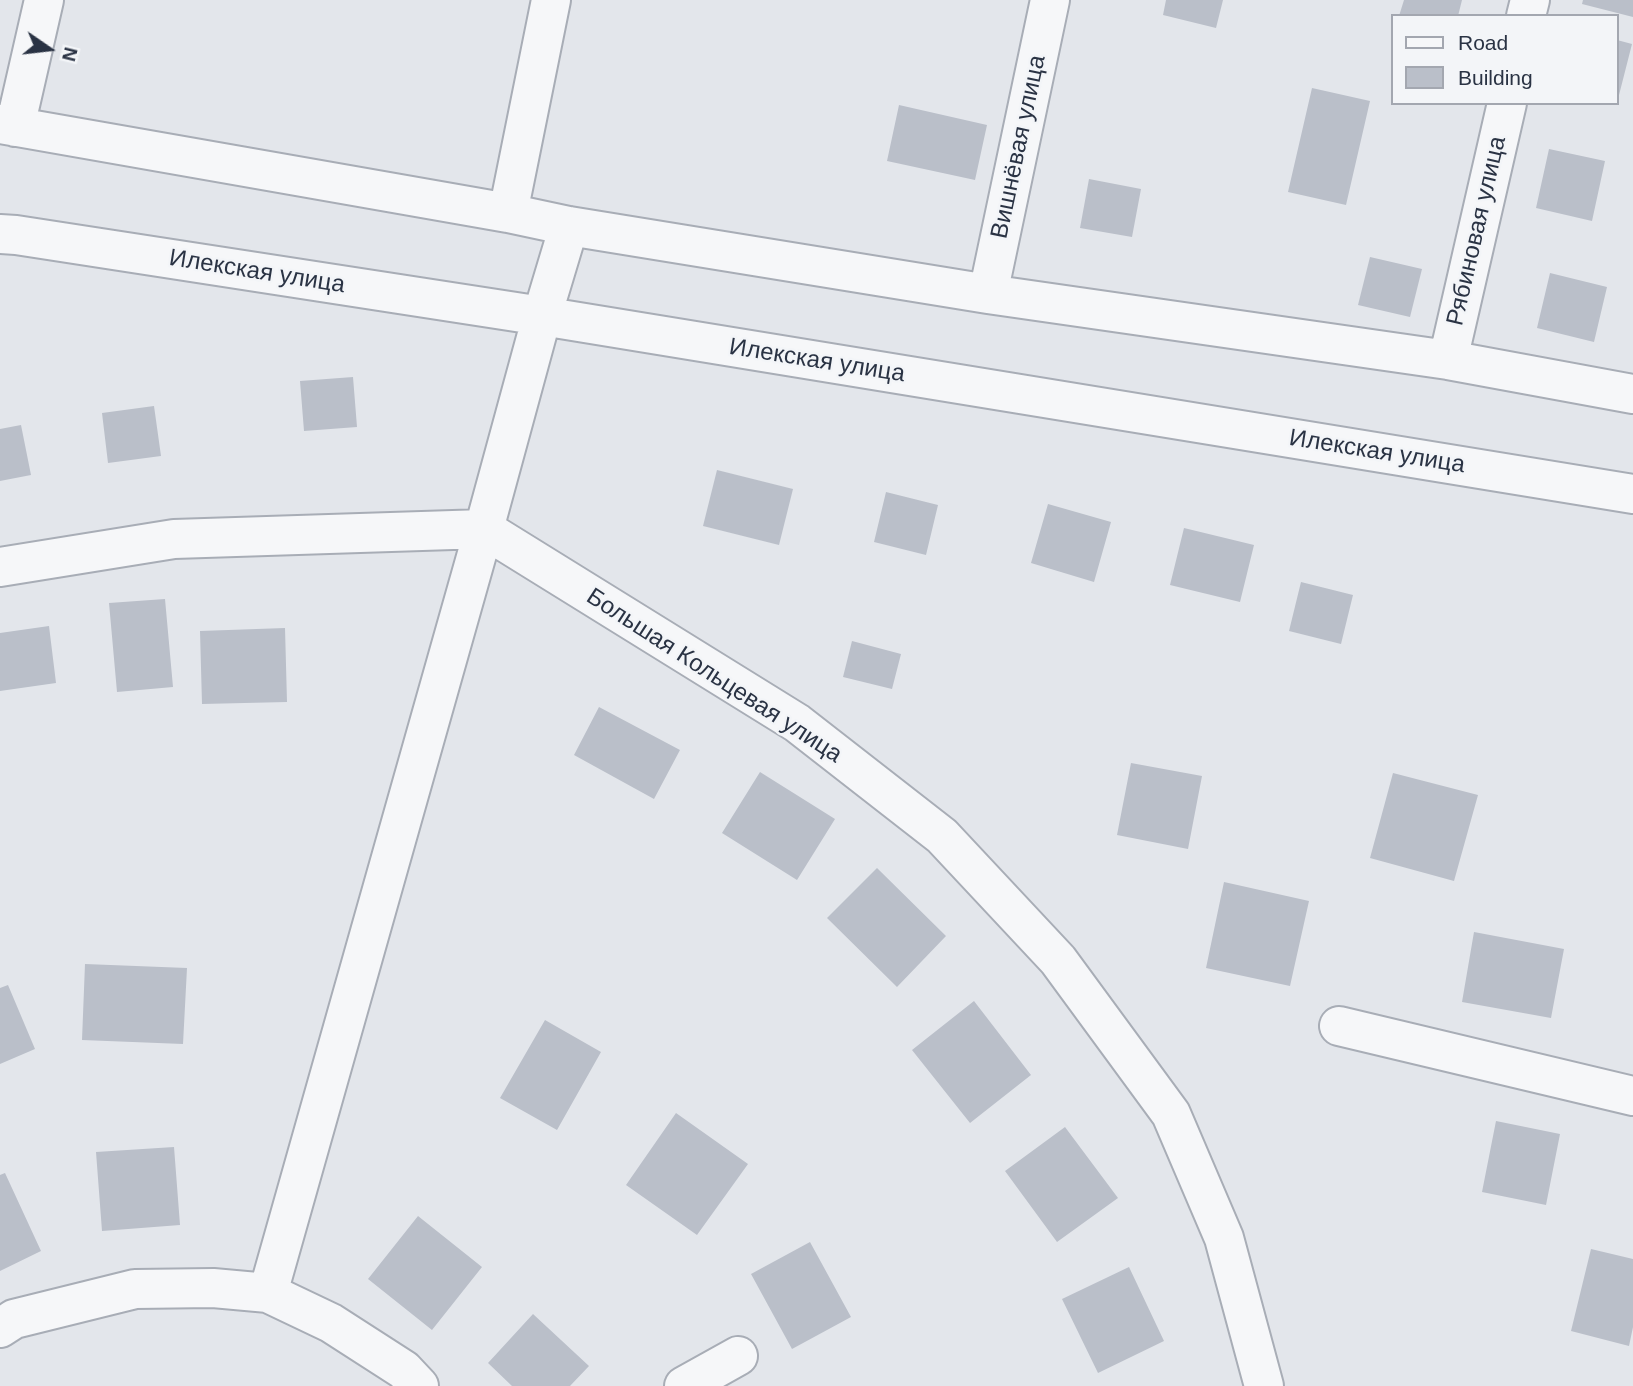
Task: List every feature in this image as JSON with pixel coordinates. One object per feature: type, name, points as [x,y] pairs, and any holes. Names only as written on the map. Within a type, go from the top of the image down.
[{"type":"street","points":[[44,0],[8,126],[569,226],[988,294],[1448,360],[1633,394]]},
{"type":"street","points":[[508,213],[551,0]]},
{"type":"street","name":"Вишнёвая улица","points":[[988,294],[1050,0]]},
{"type":"street","name":"Рябиновая улица","points":[[1448,360],[1507,105]]},
{"type":"street","points":[[268,1293],[484,529],[541,316],[569,226]]},
{"type":"street","name":"Илекская улица","points":[[0,234],[541,316],[1633,494]]},
{"type":"street","points":[[0,567],[174,539],[484,529]]},
{"type":"street","name":"Большая Кольцевая улица","points":[[484,529],[797,723],[942,836],[1049,950],[1171,1114],[1224,1238],[1264,1386]]},
{"type":"street","points":[[1339,1026],[1633,1096]]},
{"type":"street","points":[[0,1328],[14,1319],[135,1289],[213,1288],[268,1293],[331,1323],[404,1370],[419,1386]]},
{"type":"street","points":[[684,1386],[738,1356]]},
{"type":"building","points":[[1166,0],[1223,0],[1216,28],[1163,15]]},
{"type":"building","points":[[1404,0],[1462,0],[1458,14],[1400,14]]},
{"type":"building","points":[[1583,0],[1633,0],[1633,17],[1582,4]]},
{"type":"building","points":[[1619,41],[1632,44],[1619,95]]},
{"type":"building","points":[[1312,88],[1370,101],[1346,205],[1288,192]]},
{"type":"building","points":[[899,105],[987,125],[975,180],[887,161]]},
{"type":"building","points":[[1549,149],[1605,161],[1592,221],[1536,208]]},
{"type":"building","points":[[1089,179],[1141,189],[1132,237],[1080,228]]},
{"type":"building","points":[[1370,257],[1422,269],[1410,317],[1358,305]]},
{"type":"building","points":[[1550,273],[1607,287],[1594,342],[1537,328]]},
{"type":"building","points":[[353,377],[357,427],[304,431],[300,381]]},
{"type":"building","points":[[154,406],[161,456],[108,463],[102,413]]},
{"type":"building","points":[[21,425],[31,475],[0,481],[0,429]]},
{"type":"building","points":[[717,470],[793,489],[779,545],[703,526]]},
{"type":"building","points":[[886,492],[938,505],[926,555],[874,542]]},
{"type":"building","points":[[1048,504],[1111,522],[1094,582],[1031,563]]},
{"type":"building","points":[[1184,528],[1254,545],[1240,602],[1170,585]]},
{"type":"building","points":[[1301,582],[1353,595],[1341,644],[1289,631]]},
{"type":"building","points":[[165,599],[173,687],[117,692],[109,603]]},
{"type":"building","points":[[49,626],[56,683],[0,691],[0,633]]},
{"type":"building","points":[[285,628],[287,702],[202,704],[200,631]]},
{"type":"building","points":[[852,641],[901,654],[892,689],[843,677]]},
{"type":"building","points":[[599,707],[680,750],[654,799],[574,755]]},
{"type":"building","points":[[1131,763],[1202,776],[1188,849],[1117,835]]},
{"type":"building","points":[[760,772],[835,819],[797,880],[722,833]]},
{"type":"building","points":[[1393,773],[1478,795],[1454,881],[1370,858]]},
{"type":"building","points":[[877,868],[946,936],[897,987],[827,918]]},
{"type":"building","points":[[1224,882],[1309,901],[1290,986],[1206,968]]},
{"type":"building","points":[[1474,932],[1564,949],[1551,1018],[1462,1002]]},
{"type":"building","points":[[85,964],[187,968],[183,1044],[82,1040]]},
{"type":"building","points":[[8,985],[35,1049],[0,1064],[0,988]]},
{"type":"building","points":[[974,1001],[1031,1075],[970,1123],[912,1050]]},
{"type":"building","points":[[545,1020],[601,1052],[557,1130],[500,1098]]},
{"type":"building","points":[[676,1113],[748,1164],[697,1235],[626,1185]]},
{"type":"building","points":[[1496,1121],[1560,1134],[1546,1205],[1482,1192]]},
{"type":"building","points":[[1065,1127],[1118,1198],[1057,1242],[1005,1171]]},
{"type":"building","points":[[174,1147],[180,1225],[102,1231],[96,1152]]},
{"type":"building","points":[[5,1173],[41,1251],[0,1271],[0,1175]]},
{"type":"building","points":[[418,1216],[482,1267],[432,1330],[368,1279]]},
{"type":"building","points":[[810,1242],[851,1317],[792,1349],[751,1274]]},
{"type":"building","points":[[1591,1249],[1633,1259],[1633,1327],[1629,1346],[1571,1331]]},
{"type":"building","points":[[1129,1267],[1164,1341],[1098,1373],[1062,1299]]},
{"type":"building","points":[[533,1314],[589,1366],[570,1386],[512,1386],[488,1363]]}]
